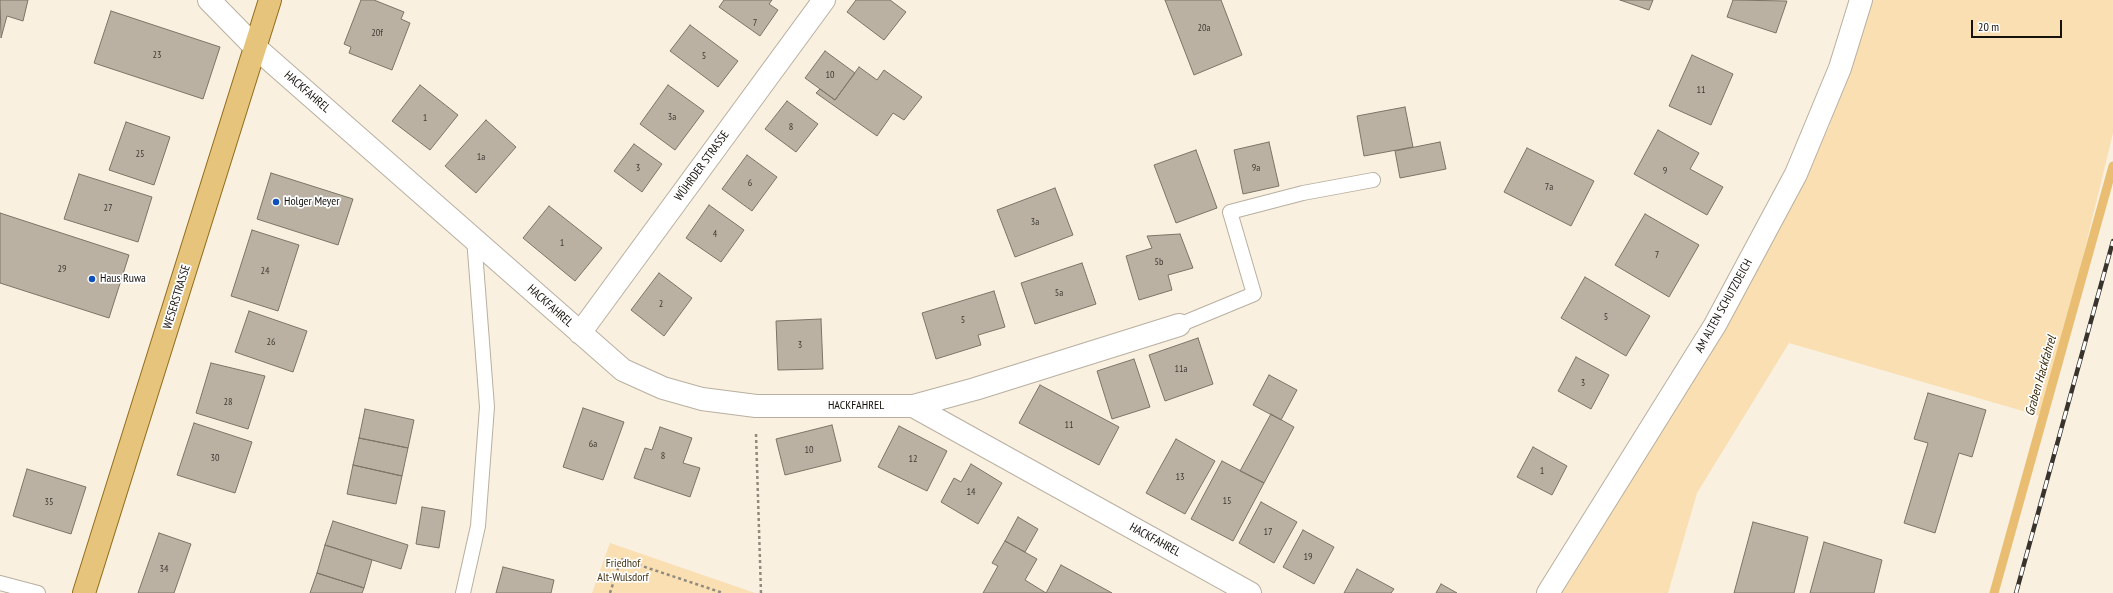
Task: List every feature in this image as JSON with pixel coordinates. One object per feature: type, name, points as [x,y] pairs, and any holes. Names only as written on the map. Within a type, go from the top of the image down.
[{"type":"main road","name":"WESERSTRASSE","points":[[84,593],[270,0]]},
{"type":"street","name":"HACKFAHREL","points":[[209,0],[255,47],[623,370],[663,388],[702,399],[756,406],[913,406],[975,389],[1179,324]]},
{"type":"street","name":"WÜHRDER STRASSE","points":[[580,333],[824,0]]},
{"type":"street","name":"AM ALTEN SCHUTZDEICH","points":[[1548,593],[1715,325],[1796,174],[1840,68],[1861,0]]},
{"type":"street","name":"HACKFAHREL","points":[[913,406],[1250,593]]},
{"type":"lane","points":[[1179,324],[1254,294],[1230,212],[1303,193],[1373,180]]},
{"type":"lane","points":[[463,593],[478,526],[486,406],[474,238]]},
{"type":"lane","points":[[0,583],[38,593]]},
{"type":"path","points":[[756,406],[761,593]]},
{"type":"path","points":[[610,593],[621,559],[723,593]]},
{"type":"green space","points":[[1870,0],[2113,0],[2113,133],[2079,273],[2040,416],[1789,343],[1697,493],[1668,593],[1562,593],[1745,292],[1829,127]]},
{"type":"green space","name":"Friedhof Alt-Wulsdorf","points":[[610,543],[755,593],[592,593]]},
{"type":"building","points":[[0,0],[28,0],[23,21],[7,16],[1,38]]},
{"type":"building","points":[[361,0],[374,0],[404,12],[401,19],[410,23],[392,70],[349,53],[351,47],[344,44]]},
{"type":"building","points":[[724,0],[772,0],[769,4],[778,10],[760,36],[719,7]]},
{"type":"building","points":[[856,0],[890,0],[906,12],[884,40],[847,12]]},
{"type":"building","points":[[1165,0],[1221,0],[1242,55],[1194,75]]},
{"type":"building","points":[[1620,0],[1653,0],[1649,10]]},
{"type":"building","points":[[1733,0],[1787,1],[1776,33],[1727,17]]},
{"type":"building","points":[[111,11],[220,47],[203,99],[94,63]]},
{"type":"building","points":[[690,25],[738,61],[718,87],[670,51]]},
{"type":"building","points":[[825,51],[855,73],[835,100],[805,78]]},
{"type":"building","points":[[1692,55],[1733,74],[1711,125],[1669,106]]},
{"type":"building","points":[[859,67],[877,80],[884,70],[922,97],[904,120],[893,113],[877,136],[816,93],[820,89],[835,100]]},
{"type":"building","points":[[420,85],[458,115],[430,150],[392,121]]},
{"type":"building","points":[[668,85],[704,111],[675,150],[640,124]]},
{"type":"building","points":[[787,101],[818,124],[796,152],[765,129]]},
{"type":"building","points":[[1405,107],[1413,147],[1364,156],[1357,116]]},
{"type":"building","points":[[486,120],[516,147],[476,193],[445,166]]},
{"type":"building","points":[[126,122],[170,137],[154,185],[109,170]]},
{"type":"building","points":[[1658,130],[1699,153],[1690,169],[1723,187],[1707,215],[1634,174]]},
{"type":"building","points":[[1269,142],[1279,186],[1243,194],[1234,150]]},
{"type":"building","points":[[1440,142],[1446,169],[1400,178],[1395,151]]},
{"type":"building","points":[[634,144],[662,164],[642,192],[614,171]]},
{"type":"building","points":[[1527,148],[1594,181],[1571,226],[1504,192]]},
{"type":"building","points":[[1196,150],[1217,208],[1176,223],[1154,165]]},
{"type":"building","points":[[747,155],[777,177],[752,211],[722,189]]},
{"type":"building","points":[[271,173],[353,199],[338,245],[257,219]]},
{"type":"building","points":[[79,174],[152,197],[138,242],[64,219]]},
{"type":"building","points":[[1055,188],[1073,235],[1015,257],[997,210]]},
{"type":"building","points":[[709,205],[744,230],[721,262],[686,238]]},
{"type":"building","points":[[549,206],[602,248],[575,281],[523,238]]},
{"type":"building","points":[[0,213],[129,255],[109,318],[0,283]]},
{"type":"building","points":[[1645,214],[1699,245],[1669,297],[1615,265]]},
{"type":"building","points":[[252,230],[299,245],[278,311],[231,296]]},
{"type":"building","points":[[1180,234],[1193,268],[1168,275],[1172,290],[1139,300],[1126,256],[1152,248],[1147,236]]},
{"type":"building","points":[[1082,263],[1096,304],[1035,324],[1021,283]]},
{"type":"building","points":[[659,273],[692,298],[664,336],[631,310]]},
{"type":"building","points":[[1585,277],[1650,316],[1626,356],[1561,318]]},
{"type":"building","points":[[994,291],[1005,327],[978,335],[981,345],[936,359],[922,313]]},
{"type":"building","points":[[249,311],[307,331],[293,372],[235,352]]},
{"type":"building","points":[[821,319],[823,369],[778,370],[776,321]]},
{"type":"building","points":[[1198,338],[1213,384],[1165,401],[1149,355]]},
{"type":"building","points":[[1576,357],[1609,375],[1591,409],[1558,391]]},
{"type":"building","points":[[1134,359],[1150,407],[1112,419],[1097,371]]},
{"type":"building","points":[[211,363],[265,376],[248,429],[196,413]]},
{"type":"building","points":[[1269,375],[1297,390],[1281,420],[1253,405]]},
{"type":"building","points":[[1040,385],[1119,427],[1099,465],[1019,423]]},
{"type":"building","points":[[1928,393],[1986,410],[1972,457],[1959,453],[1935,533],[1904,523],[1928,443],[1914,439]]},
{"type":"building","points":[[583,408],[624,422],[603,480],[563,467]]},
{"type":"building","points":[[365,409],[414,420],[408,448],[359,438]]},
{"type":"building","points":[[1271,414],[1294,427],[1264,483],[1240,471]]},
{"type":"building","points":[[194,423],[252,442],[235,493],[177,475]]},
{"type":"building","points":[[832,425],[841,461],[785,475],[776,439]]},
{"type":"building","points":[[899,426],[947,451],[927,491],[878,467]]},
{"type":"building","points":[[660,427],[692,438],[683,463],[700,468],[690,497],[634,478],[645,448],[652,450]]},
{"type":"building","points":[[359,438],[408,448],[402,476],[353,465]]},
{"type":"building","points":[[1176,439],[1215,461],[1185,514],[1146,493]]},
{"type":"building","points":[[1533,447],[1567,466],[1552,495],[1517,477]]},
{"type":"building","points":[[1222,461],[1264,483],[1233,541],[1191,519]]},
{"type":"building","points":[[971,464],[1002,483],[978,524],[941,502],[954,478],[961,482]]},
{"type":"building","points":[[353,465],[402,476],[396,504],[347,494]]},
{"type":"building","points":[[27,469],[86,487],[71,534],[13,516]]},
{"type":"building","points":[[1261,502],[1297,522],[1274,563],[1239,543]]},
{"type":"building","points":[[422,507],[445,511],[439,548],[416,544]]},
{"type":"building","points":[[1018,517],[1038,529],[1025,552],[1005,541]]},
{"type":"building","points":[[333,521],[408,545],[401,569],[325,545]]},
{"type":"building","points":[[1753,522],[1808,537],[1794,593],[1734,593]]},
{"type":"building","points":[[1303,530],[1334,547],[1314,584],[1283,567]]},
{"type":"building","points":[[159,533],[191,544],[174,593],[138,593]]},
{"type":"building","points":[[1005,541],[1037,559],[1025,580],[1046,593],[983,593],[998,566],[992,563]]},
{"type":"building","points":[[1824,542],[1882,560],[1874,593],[1810,593]]},
{"type":"building","points":[[325,545],[372,560],[364,588],[317,573]]},
{"type":"building","points":[[1061,565],[1112,593],[1046,593]]},
{"type":"building","points":[[503,567],[554,580],[551,593],[496,593]]},
{"type":"building","points":[[1357,569],[1394,589],[1391,593],[1344,593]]},
{"type":"building","points":[[317,573],[364,588],[362,593],[310,593]]},
{"type":"building","points":[[1441,584],[1457,593],[1436,593]]},
{"type":"waterway","name":"Graben Hackfahrel","points":[[1994,593],[2113,166]]},
{"type":"railway","points":[[2016,593],[2113,241]]},
{"type":"place","name":"Holger Meyer","points":[[276,202]]},
{"type":"place","name":"Haus Ruwa","points":[[92,279]]}]
